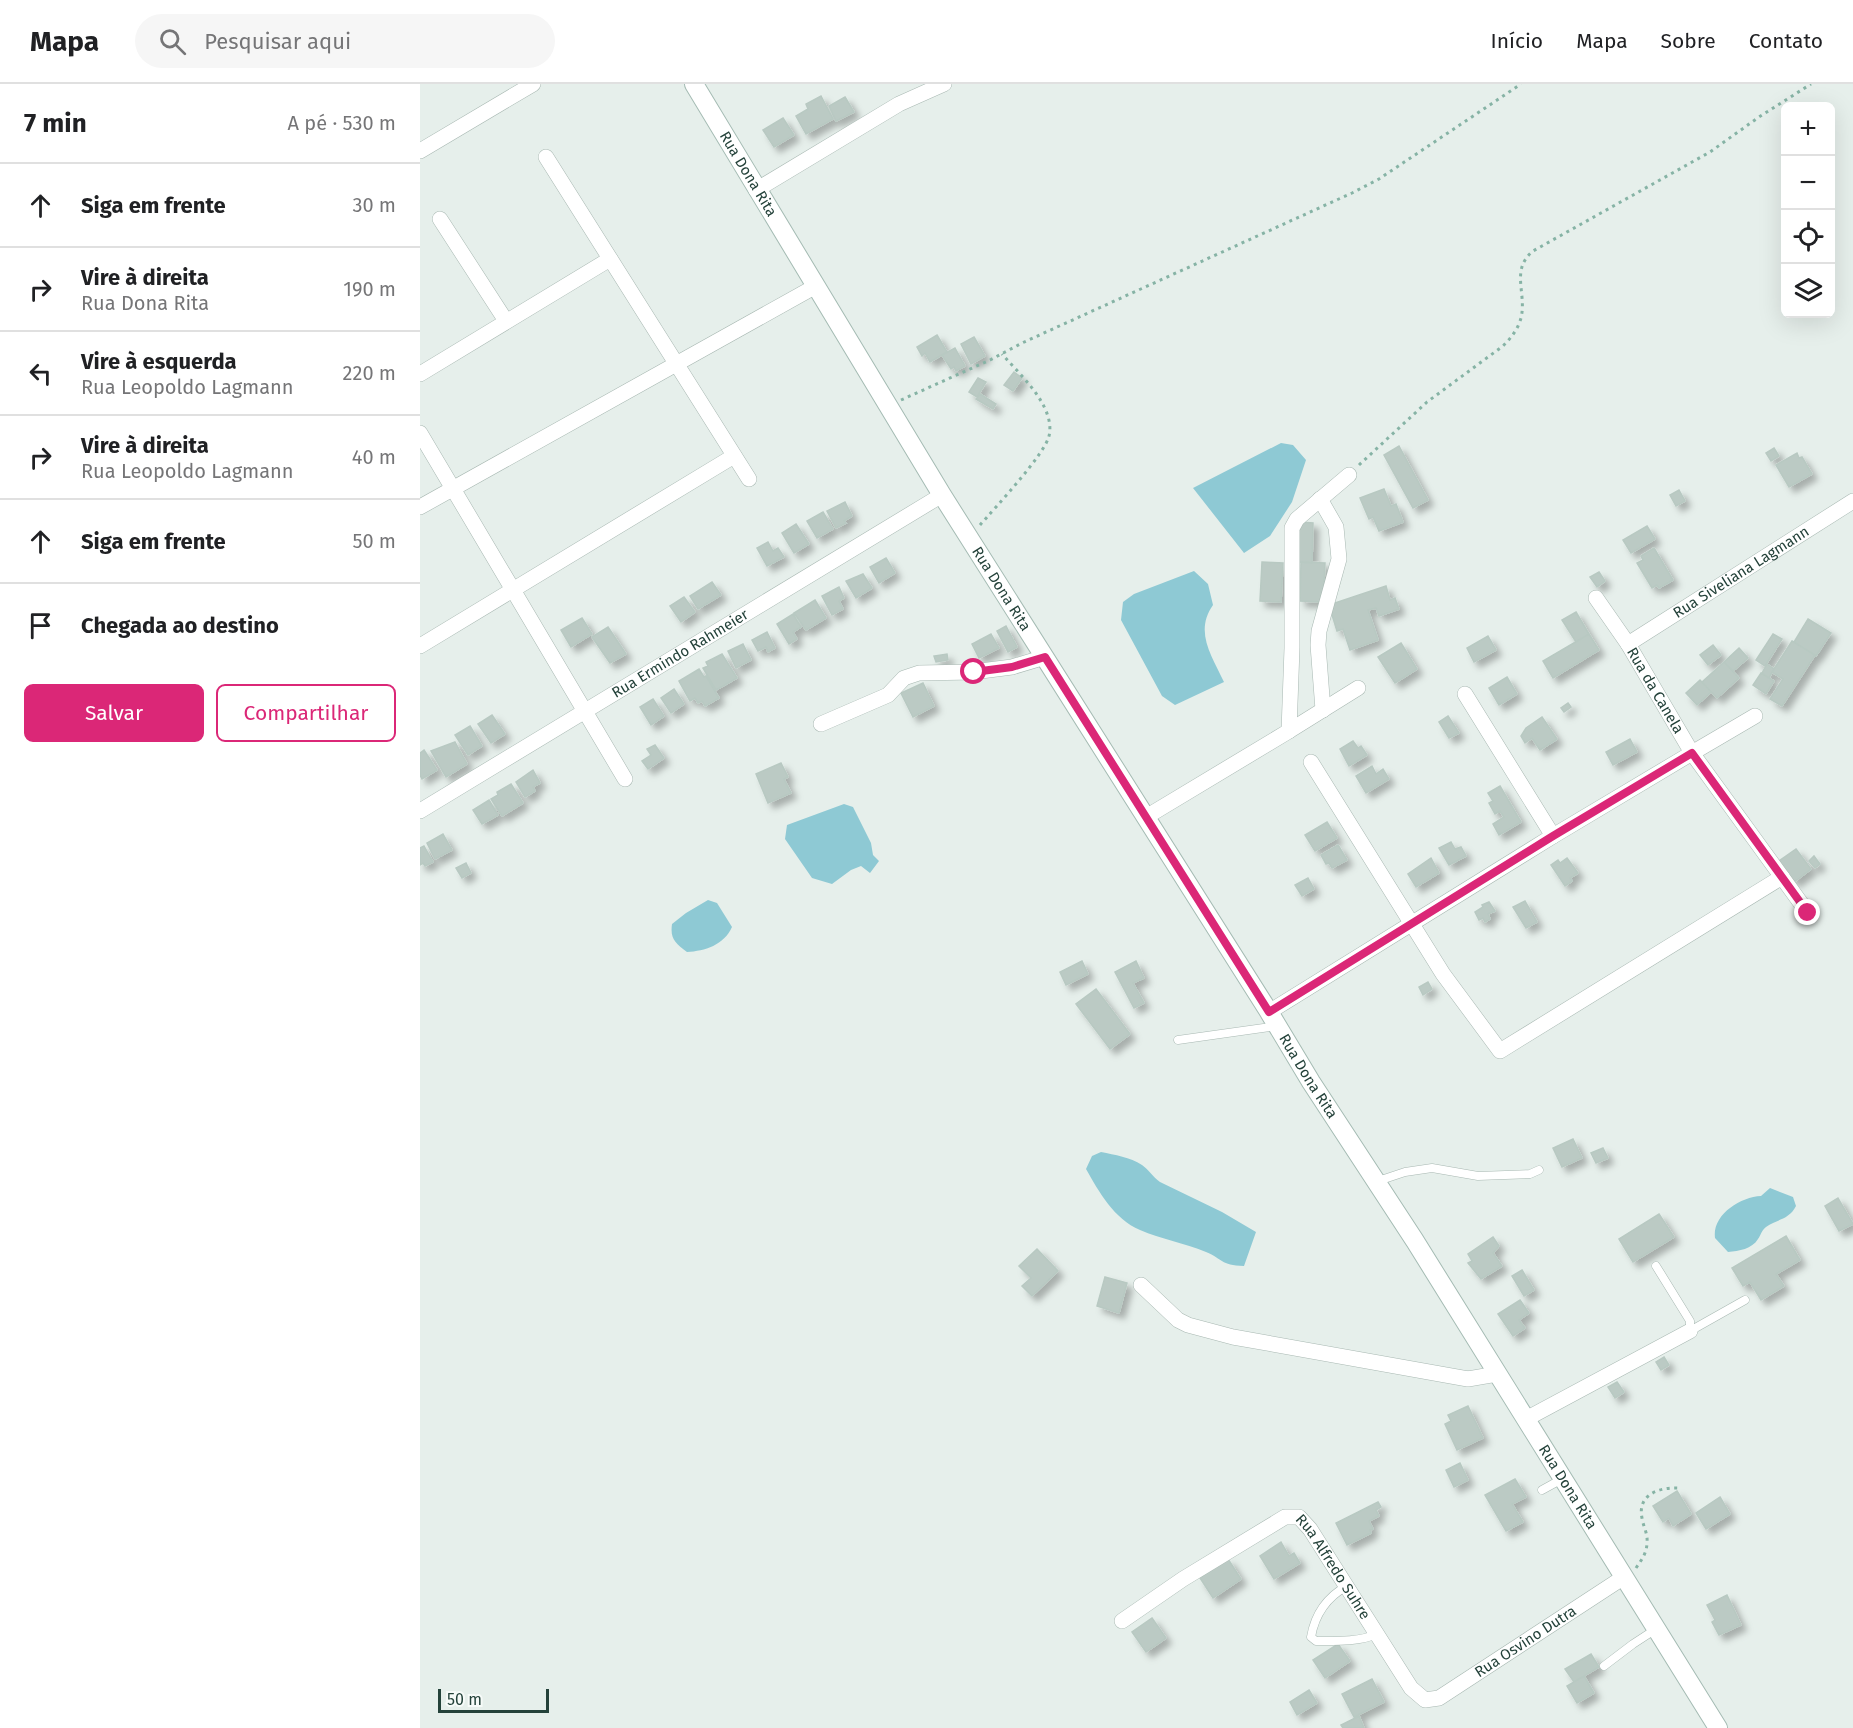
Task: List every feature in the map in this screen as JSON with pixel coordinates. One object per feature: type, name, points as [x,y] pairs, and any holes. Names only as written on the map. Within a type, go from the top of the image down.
[{"type":"main road","name":"Rua Dona Rita","points":[[694,84],[942,495],[1526,1419],[1718,1728]]},
{"type":"street","points":[[420,151],[533,84]]},
{"type":"street","points":[[756,190],[899,104],[944,84]]},
{"type":"street","points":[[546,157],[749,479]]},
{"type":"street","points":[[440,219],[506,321]]},
{"type":"street","points":[[420,374],[610,259]]},
{"type":"street","points":[[420,507],[816,286]]},
{"type":"street","points":[[420,433],[625,779]]},
{"type":"street","points":[[420,646],[734,456]]},
{"type":"street","points":[[1289,731],[1292,528],[1297,519],[1348,475]]},
{"type":"street","name":"Rua Ermindo Rahmeier","points":[[420,811],[942,495]]},
{"type":"street","points":[[1320,500],[1336,527],[1339,559],[1319,631],[1323,710]]},
{"type":"street","name":"Rua Siveliana Lagmann","points":[[1628,644],[1853,501]]},
{"type":"street","name":"Rua da Canela","points":[[1596,598],[1628,644],[1692,753],[1808,913]]},
{"type":"street","points":[[821,724],[888,695],[904,678],[919,673],[974,672],[1012,667],[1045,657]]},
{"type":"street","points":[[1146,817],[1358,688]]},
{"type":"street","points":[[1465,694],[1553,836]]},
{"type":"street","points":[[1274,1019],[1413,924],[1553,836],[1755,716]]},
{"type":"street","points":[[1311,762],[1443,974],[1500,1051],[1782,877]]},
{"type":"street","points":[[1141,1286],[1178,1320],[1188,1325],[1233,1337],[1468,1379],[1497,1374]]},
{"type":"street","points":[[1526,1419],[1690,1331]]},
{"type":"street","name":"Rua Alfredo Suhre","points":[[1122,1621],[1183,1579],[1285,1517],[1299,1517],[1310,1529],[1412,1688],[1425,1700]]},
{"type":"street","name":"Rua Osvino Dutra","points":[[1425,1700],[1439,1698],[1625,1580]]},
{"type":"lane","points":[[1178,1040],[1274,1019]]},
{"type":"lane","points":[[1376,1182],[1405,1172],[1432,1168],[1478,1176],[1530,1174],[1539,1170]]},
{"type":"lane","points":[[1656,1266],[1690,1322],[1690,1331],[1745,1300]]},
{"type":"lane","points":[[1542,1490],[1563,1479]]},
{"type":"lane","points":[[1347,1586],[1328,1599],[1313,1628],[1311,1637],[1316,1641],[1337,1641],[1377,1634]]},
{"type":"lane","points":[[1604,1666],[1656,1629]]},
{"type":"path","points":[[889,406],[1352,193],[1379,179],[1521,84]]},
{"type":"path","points":[[1348,475],[1427,402],[1503,346],[1514,335],[1521,317],[1521,266],[1525,258],[1554,239],[1710,152],[1811,84]]},
{"type":"path","points":[[969,538],[1032,464],[1046,445],[1049,436],[1050,423],[1040,398],[1002,354]]},
{"type":"path","points":[[1625,1580],[1646,1554],[1648,1538],[1641,1515],[1643,1501],[1653,1491],[1666,1487],[1679,1488]]},
{"type":"water","points":[[1281,443],[1293,445],[1306,460],[1292,502],[1270,536],[1244,553],[1193,488]]},
{"type":"water","points":[[1194,571],[1208,584],[1213,605],[1205,625],[1205,634],[1210,653],[1224,682],[1175,705],[1162,696],[1121,620],[1123,602],[1134,594]]},
{"type":"water","points":[[844,804],[853,807],[871,843],[873,855],[879,861],[870,873],[861,866],[851,870],[832,884],[812,878],[785,839],[787,825]]},
{"type":"water","points":[[708,900],[717,903],[732,927],[719,943],[687,952],[674,940],[672,924]]},
{"type":"water","points":[[1101,1152],[1137,1162],[1160,1182],[1222,1212],[1256,1232],[1244,1266],[1226,1263],[1206,1252],[1140,1230],[1122,1219],[1102,1196],[1086,1169],[1092,1156]]},
{"type":"water","points":[[1770,1188],[1793,1197],[1796,1206],[1793,1211],[1766,1227],[1749,1247],[1728,1252],[1715,1238],[1718,1222],[1736,1204],[1761,1196]]},
{"type":"building","points":[[821,96],[833,119],[806,134],[796,116],[808,109],[806,104]]},
{"type":"building","points":[[845,97],[854,112],[836,121],[829,106]]},
{"type":"building","points":[[783,118],[794,135],[774,147],[763,130]]},
{"type":"building","points":[[937,335],[947,352],[930,362],[925,353],[922,356],[917,347]]},
{"type":"building","points":[[974,337],[985,356],[971,364],[961,344]]},
{"type":"building","points":[[955,348],[965,366],[956,371],[954,367],[951,369],[942,355]]},
{"type":"building","points":[[1014,372],[1022,378],[1013,391],[1004,385]]},
{"type":"building","points":[[978,378],[986,382],[977,397],[969,392]]},
{"type":"building","points":[[980,394],[996,404],[993,409],[976,399]]},
{"type":"building","points":[[1399,446],[1428,500],[1413,508],[1384,455]]},
{"type":"building","points":[[1774,448],[1779,456],[1771,461],[1766,453]]},
{"type":"building","points":[[1797,453],[1812,474],[1789,487],[1776,465]]},
{"type":"building","points":[[1384,489],[1391,506],[1396,504],[1403,522],[1379,531],[1373,517],[1369,519],[1360,498]]},
{"type":"building","points":[[1679,490],[1685,501],[1676,506],[1670,495]]},
{"type":"building","points":[[845,502],[852,516],[844,521],[846,523],[836,528],[827,511]]},
{"type":"building","points":[[823,512],[833,529],[817,538],[807,521]]},
{"type":"building","points":[[1299,522],[1313,523],[1312,563],[1297,562]]},
{"type":"building","points":[[796,524],[809,544],[794,553],[782,533]]},
{"type":"building","points":[[1647,526],[1655,539],[1631,553],[1623,540]]},
{"type":"building","points":[[768,542],[773,551],[778,548],[784,557],[767,566],[757,548]]},
{"type":"building","points":[[1654,548],[1673,580],[1659,588],[1657,585],[1652,588],[1637,563],[1643,560],[1641,556]]},
{"type":"building","points":[[886,558],[895,573],[879,583],[870,567]]},
{"type":"building","points":[[1262,562],[1283,563],[1281,602],[1260,601]]},
{"type":"building","points":[[1301,562],[1325,563],[1323,602],[1300,601]]},
{"type":"building","points":[[1599,572],[1605,581],[1597,587],[1590,577]]},
{"type":"building","points":[[863,574],[872,588],[856,598],[846,581]]},
{"type":"building","points":[[712,582],[721,595],[698,609],[690,596]]},
{"type":"building","points":[[1386,586],[1390,600],[1395,598],[1399,609],[1379,616],[1376,608],[1368,610],[1378,640],[1350,650],[1343,629],[1337,631],[1329,605]]},
{"type":"building","points":[[839,587],[844,598],[839,601],[843,609],[832,615],[822,596]]},
{"type":"building","points":[[684,597],[695,612],[681,622],[670,606]]},
{"type":"building","points":[[815,600],[826,618],[806,630],[794,613]]},
{"type":"building","points":[[1576,612],[1589,634],[1576,642],[1562,620]]},
{"type":"building","points":[[793,614],[801,627],[793,632],[797,639],[789,644],[777,624]]},
{"type":"building","points":[[582,618],[592,634],[571,647],[561,630]]},
{"type":"building","points":[[1808,619],[1831,633],[1816,656],[1794,642]]},
{"type":"building","points":[[1006,626],[1017,647],[1008,652],[997,631]]},
{"type":"building","points":[[608,627],[626,654],[610,663],[592,637]]},
{"type":"building","points":[[767,632],[775,648],[768,652],[766,647],[758,651],[752,640]]},
{"type":"building","points":[[991,634],[999,648],[979,658],[972,644]]},
{"type":"building","points":[[1589,634],[1599,650],[1553,678],[1543,661]]},
{"type":"building","points":[[1773,634],[1782,639],[1765,666],[1756,660]]},
{"type":"building","points":[[1488,636],[1496,650],[1474,662],[1467,648]]},
{"type":"building","points":[[1792,641],[1815,655],[1782,706],[1770,699],[1783,679],[1772,672]]},
{"type":"building","points":[[1401,643],[1417,669],[1395,683],[1378,657]]},
{"type":"building","points":[[743,644],[751,660],[736,668],[728,651]]},
{"type":"building","points":[[1713,645],[1721,655],[1708,665],[1700,655]]},
{"type":"building","points":[[1739,648],[1748,658],[1733,671],[1724,662]]},
{"type":"building","points":[[722,654],[737,678],[716,690],[703,668],[708,666],[706,662]]},
{"type":"building","points":[[947,654],[948,660],[936,662],[934,656]]},
{"type":"building","points":[[1724,662],[1739,678],[1717,698],[1702,682]]},
{"type":"building","points":[[1767,664],[1774,669],[1769,678],[1762,673]]},
{"type":"building","points":[[699,669],[719,698],[705,706],[702,701],[698,703],[695,698],[690,701],[679,681]]},
{"type":"building","points":[[1761,673],[1774,681],[1766,694],[1753,685]]},
{"type":"building","points":[[1507,677],[1517,694],[1499,705],[1489,688]]},
{"type":"building","points":[[1700,680],[1711,692],[1697,705],[1686,693]]},
{"type":"building","points":[[923,683],[934,706],[913,717],[901,693]]},
{"type":"building","points":[[674,689],[684,704],[671,713],[661,698]]},
{"type":"building","points":[[653,699],[664,716],[651,725],[640,707]]},
{"type":"building","points":[[1568,703],[1571,707],[1564,712],[1561,708]]},
{"type":"building","points":[[492,715],[505,734],[491,743],[478,724]]},
{"type":"building","points":[[1448,716],[1459,733],[1449,738],[1439,722]]},
{"type":"building","points":[[1542,717],[1557,739],[1540,750],[1532,738],[1525,743],[1521,736],[1526,728]]},
{"type":"building","points":[[470,726],[482,746],[468,755],[455,735]]},
{"type":"building","points":[[1630,739],[1637,752],[1613,765],[1606,752]]},
{"type":"building","points":[[1353,741],[1358,748],[1361,746],[1367,755],[1349,766],[1340,749]]},
{"type":"building","points":[[455,742],[467,764],[446,777],[431,751]]},
{"type":"building","points":[[655,745],[664,758],[648,769],[642,761],[651,755],[647,749]]},
{"type":"building","points":[[424,750],[437,770],[422,779],[420,753]]},
{"type":"building","points":[[781,763],[788,777],[784,779],[791,793],[768,803],[756,774]]},
{"type":"building","points":[[1372,766],[1376,774],[1383,769],[1389,779],[1366,793],[1356,776]]},
{"type":"building","points":[[533,770],[540,783],[533,787],[535,791],[525,797],[516,782]]},
{"type":"building","points":[[511,784],[523,803],[502,816],[491,799],[498,795],[497,792]]},
{"type":"building","points":[[1500,786],[1521,822],[1499,835],[1493,824],[1504,817],[1500,811],[1495,814],[1489,803],[1493,801],[1488,793]]},
{"type":"building","points":[[489,800],[498,815],[482,824],[473,810]]},
{"type":"building","points":[[1327,822],[1337,838],[1315,851],[1305,835]]},
{"type":"building","points":[[443,834],[452,850],[435,859],[427,843]]},
{"type":"building","points":[[1451,842],[1455,849],[1461,847],[1466,856],[1449,865],[1439,848]]},
{"type":"building","points":[[1338,845],[1347,860],[1332,868],[1329,863],[1326,864],[1321,855]]},
{"type":"building","points":[[424,846],[433,862],[425,866],[423,863],[420,865],[420,848]]},
{"type":"building","points":[[1796,849],[1811,869],[1794,882],[1779,861]]},
{"type":"building","points":[[1814,856],[1820,864],[1815,868],[1809,861]]},
{"type":"building","points":[[1431,858],[1439,873],[1416,887],[1408,874]]},
{"type":"building","points":[[1567,858],[1578,873],[1570,878],[1572,881],[1565,886],[1551,865]]},
{"type":"building","points":[[466,863],[471,873],[462,878],[456,868]]},
{"type":"building","points":[[1308,878],[1314,889],[1302,896],[1295,885]]},
{"type":"building","points":[[1525,901],[1537,922],[1526,928],[1513,907]]},
{"type":"building","points":[[1489,902],[1495,911],[1488,914],[1490,919],[1485,922],[1483,918],[1479,920],[1475,912]]},
{"type":"building","points":[[1082,961],[1088,974],[1066,985],[1060,972]]},
{"type":"building","points":[[1136,961],[1144,978],[1133,983],[1144,1003],[1134,1008],[1115,972]]},
{"type":"building","points":[[1428,982],[1432,989],[1423,995],[1419,987]]},
{"type":"building","points":[[1096,989],[1130,1034],[1110,1049],[1076,1004]]},
{"type":"building","points":[[1573,1139],[1582,1158],[1562,1167],[1553,1148]]},
{"type":"building","points":[[1603,1148],[1608,1158],[1596,1163],[1591,1153]]},
{"type":"building","points":[[1838,1198],[1853,1224],[1839,1231],[1825,1206]]},
{"type":"building","points":[[1659,1214],[1674,1237],[1633,1262],[1619,1239]]},
{"type":"building","points":[[1786,1236],[1800,1260],[1776,1274],[1784,1286],[1761,1300],[1750,1282],[1743,1286],[1732,1268]]},
{"type":"building","points":[[1493,1237],[1499,1246],[1493,1253],[1502,1266],[1481,1279],[1468,1263],[1472,1261],[1468,1254]]},
{"type":"building","points":[[1037,1249],[1058,1271],[1032,1296],[1022,1286],[1031,1278],[1019,1266]]},
{"type":"building","points":[[1522,1270],[1534,1290],[1524,1296],[1512,1276]]},
{"type":"building","points":[[1105,1277],[1127,1283],[1119,1313],[1097,1306]]},
{"type":"building","points":[[1520,1300],[1529,1313],[1519,1320],[1525,1328],[1513,1336],[1498,1314]]},
{"type":"building","points":[[1664,1357],[1669,1365],[1661,1370],[1656,1362]]},
{"type":"building","points":[[1617,1382],[1624,1392],[1615,1398],[1608,1387]]},
{"type":"building","points":[[1468,1406],[1483,1438],[1457,1450],[1445,1424],[1451,1421],[1448,1415]]},
{"type":"building","points":[[1460,1463],[1468,1480],[1454,1487],[1446,1470]]},
{"type":"building","points":[[1515,1479],[1526,1497],[1512,1504],[1523,1522],[1506,1531],[1485,1495]]},
{"type":"building","points":[[1677,1491],[1691,1514],[1673,1526],[1669,1518],[1663,1522],[1653,1506]]},
{"type":"building","points":[[1720,1497],[1730,1514],[1706,1529],[1696,1513]]},
{"type":"building","points":[[1378,1502],[1381,1507],[1376,1510],[1379,1516],[1369,1521],[1373,1529],[1370,1530],[1371,1533],[1347,1545],[1336,1523]]},
{"type":"building","points":[[1281,1542],[1289,1556],[1294,1553],[1300,1563],[1274,1579],[1260,1556]]},
{"type":"building","points":[[1228,1559],[1241,1579],[1213,1598],[1200,1578]]},
{"type":"building","points":[[1727,1595],[1741,1625],[1719,1635],[1712,1622],[1715,1620],[1707,1605]]},
{"type":"building","points":[[1152,1618],[1166,1638],[1146,1652],[1132,1632]]},
{"type":"building","points":[[1338,1644],[1350,1661],[1325,1678],[1313,1660]]},
{"type":"building","points":[[1591,1654],[1599,1667],[1574,1682],[1565,1669]]},
{"type":"building","points":[[1584,1676],[1594,1693],[1577,1703],[1567,1686]]},
{"type":"building","points":[[1372,1679],[1384,1702],[1354,1717],[1342,1694]]},
{"type":"building","points":[[1309,1690],[1317,1703],[1297,1715],[1290,1702]]},
{"type":"building","points":[[1359,1716],[1364,1728],[1343,1728],[1341,1725]]},
{"type":"route","points":[[974,672],[1012,667],[1045,657],[1269,1012],[1692,753],[1808,913]]}]
